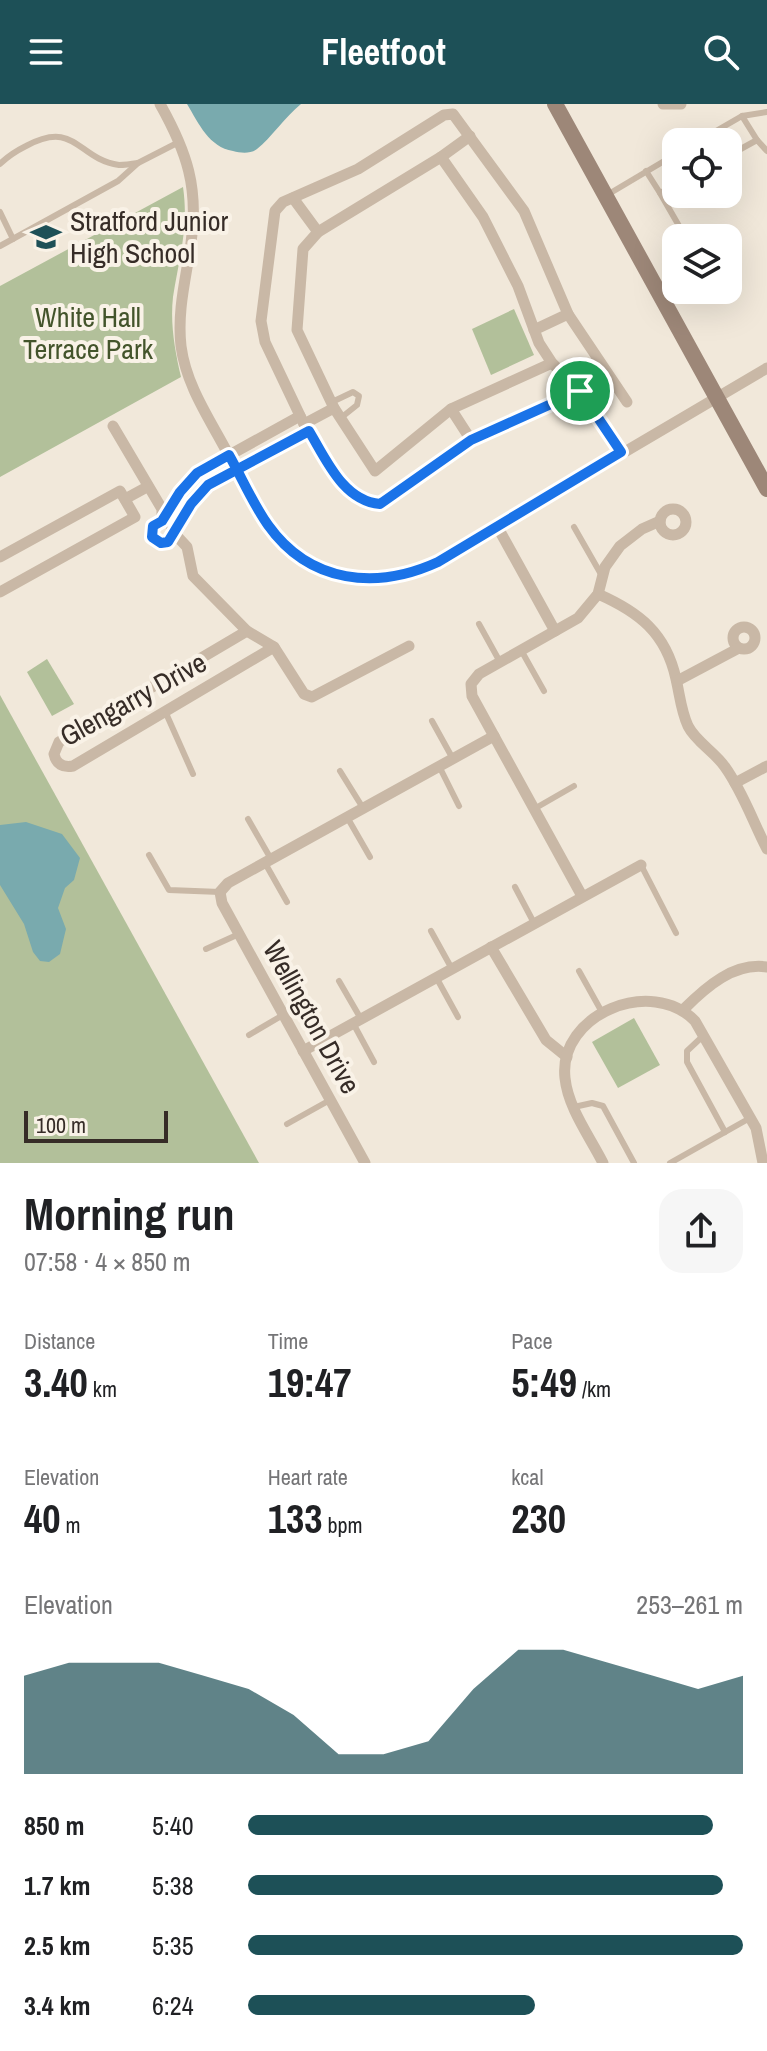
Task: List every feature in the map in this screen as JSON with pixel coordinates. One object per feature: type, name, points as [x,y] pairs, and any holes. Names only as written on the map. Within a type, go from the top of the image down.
[{"type":"street","points":[[160,104],[180,142],[191,176],[194,204],[179,324],[182,351],[191,383],[260,513],[279,538],[302,558],[344,577],[389,578],[438,562],[767,368]]},
{"type":"street","points":[[555,104],[767,489]]},
{"type":"street","points":[[660,107],[681,104]]},
{"type":"street","points":[[580,391],[471,440],[380,504],[370,503],[336,478],[304,424],[265,342],[261,321],[275,211],[283,202],[358,169],[444,115],[453,114],[524,211],[568,314],[627,402]]},
{"type":"street","points":[[470,136],[318,232],[303,249],[297,330],[336,409],[375,471],[451,409],[552,363]]},
{"type":"street","points":[[441,157],[483,217],[518,286],[539,343],[552,363],[580,391],[621,452]]},
{"type":"street","points":[[293,198],[318,232]]},
{"type":"street","points":[[534,330],[568,314]]},
{"type":"street","points":[[304,424],[208,485],[168,542],[154,540],[151,534],[153,526],[162,521],[180,492],[197,473],[229,455],[336,409]]},
{"type":"street","points":[[451,409],[471,440]]},
{"type":"street","points":[[113,426],[162,509],[162,521]]},
{"type":"street","points":[[125,499],[147,487]]},
{"type":"street","points":[[0,557],[120,491],[135,517],[0,592]]},
{"type":"street","points":[[162,521],[169,523],[187,547],[193,576],[247,631],[274,647],[304,694],[312,697],[409,646]]},
{"type":"street","points":[[582,896],[471,694],[471,684],[479,674],[578,618],[598,594],[605,567],[620,546],[642,529],[660,521]]},
{"type":"street","points":[[497,526],[555,631]]},
{"type":"street","points":[[598,594],[626,606],[647,622],[667,651],[677,681],[680,707],[690,730],[712,750],[735,783],[767,849]]},
{"type":"street","name":"Glengarry Drive","points":[[247,631],[59,742],[54,750],[55,758],[60,765],[73,766],[274,647]]},
{"type":"street","points":[[677,681],[739,648]]},
{"type":"street","points":[[220,892],[228,883],[494,736]]},
{"type":"street","points":[[735,783],[767,766]]},
{"type":"street","points":[[303,1051],[641,865]]},
{"type":"street","name":"Wellington Drive","points":[[220,892],[222,903],[365,1163]]},
{"type":"street","points":[[491,947],[546,1040],[567,1057]]},
{"type":"street","points":[[684,1009],[722,977],[754,965],[767,967]]},
{"type":"street","points":[[603,1163],[574,1107],[564,1077],[567,1057],[572,1043],[584,1027],[603,1014],[630,1001],[659,1000],[684,1009],[695,1021],[756,1128],[763,1163]]},
{"type":"lane","points":[[721,128],[742,116],[767,112]]},
{"type":"lane","points":[[742,116],[767,151]]},
{"type":"lane","points":[[0,164],[9,155],[52,135],[64,136],[105,160],[120,165],[138,163]]},
{"type":"lane","points":[[742,148],[757,140]]},
{"type":"lane","points":[[0,246],[118,181],[138,163],[180,142]]},
{"type":"lane","points":[[605,195],[662,162]]},
{"type":"lane","points":[[646,171],[678,224]]},
{"type":"lane","points":[[0,212],[13,239]]},
{"type":"lane","points":[[574,527],[603,576]]},
{"type":"lane","points":[[479,624],[500,662]]},
{"type":"lane","points":[[521,650],[544,691]]},
{"type":"lane","points":[[165,711],[193,774]]},
{"type":"lane","points":[[432,721],[453,759]]},
{"type":"lane","points":[[439,766],[459,806]]},
{"type":"lane","points":[[340,771],[363,808]]},
{"type":"lane","points":[[534,809],[574,786]]},
{"type":"lane","points":[[347,817],[370,857]]},
{"type":"lane","points":[[248,819],[287,902]]},
{"type":"lane","points":[[149,855],[169,890],[220,892]]},
{"type":"lane","points":[[641,865],[676,933]]},
{"type":"lane","points":[[515,887],[534,923]]},
{"type":"lane","points":[[431,931],[452,969]]},
{"type":"lane","points":[[206,949],[239,934]]},
{"type":"lane","points":[[579,971],[603,1014]]},
{"type":"lane","points":[[436,977],[458,1017]]},
{"type":"lane","points":[[339,981],[374,1062]]},
{"type":"lane","points":[[249,1035],[283,1015]]},
{"type":"lane","points":[[703,1036],[687,1051],[687,1062],[725,1132]]},
{"type":"lane","points":[[287,1124],[330,1100]]},
{"type":"lane","points":[[574,1107],[592,1103],[603,1106],[634,1163]]},
{"type":"lane","points":[[670,1163],[750,1118]]},
{"type":"green space","name":"White Hall Terrace Park","points":[[183,187],[184,230],[172,307],[181,377],[0,477],[0,286]]},
{"type":"green space","points":[[514,309],[534,355],[491,375],[472,329]]},
{"type":"green space","points":[[47,659],[74,704],[52,716],[27,672]]},
{"type":"green space","points":[[0,695],[259,1163],[0,1163]]},
{"type":"green space","points":[[634,1018],[660,1065],[618,1088],[592,1042]]},
{"type":"water","points":[[187,104],[301,104],[254,151],[245,153],[225,149],[211,140]]},
{"type":"water","points":[[26,822],[62,834],[80,858],[74,880],[65,888],[58,908],[66,929],[60,954],[49,962],[40,961],[33,952],[24,924],[0,885],[0,825]]},
{"type":"place","name":"Stratford Junior High School","points":[[46,237]]},
{"type":"route","points":[[580,391],[471,440],[380,504],[370,503],[336,478],[309,431],[237,469],[208,485],[191,504],[168,542],[161,543],[152,537],[153,526],[162,521],[180,492],[197,473],[229,455],[237,469],[260,513],[269,526],[302,558],[344,577],[389,578],[415,572],[438,562],[621,452],[580,391]]}]
